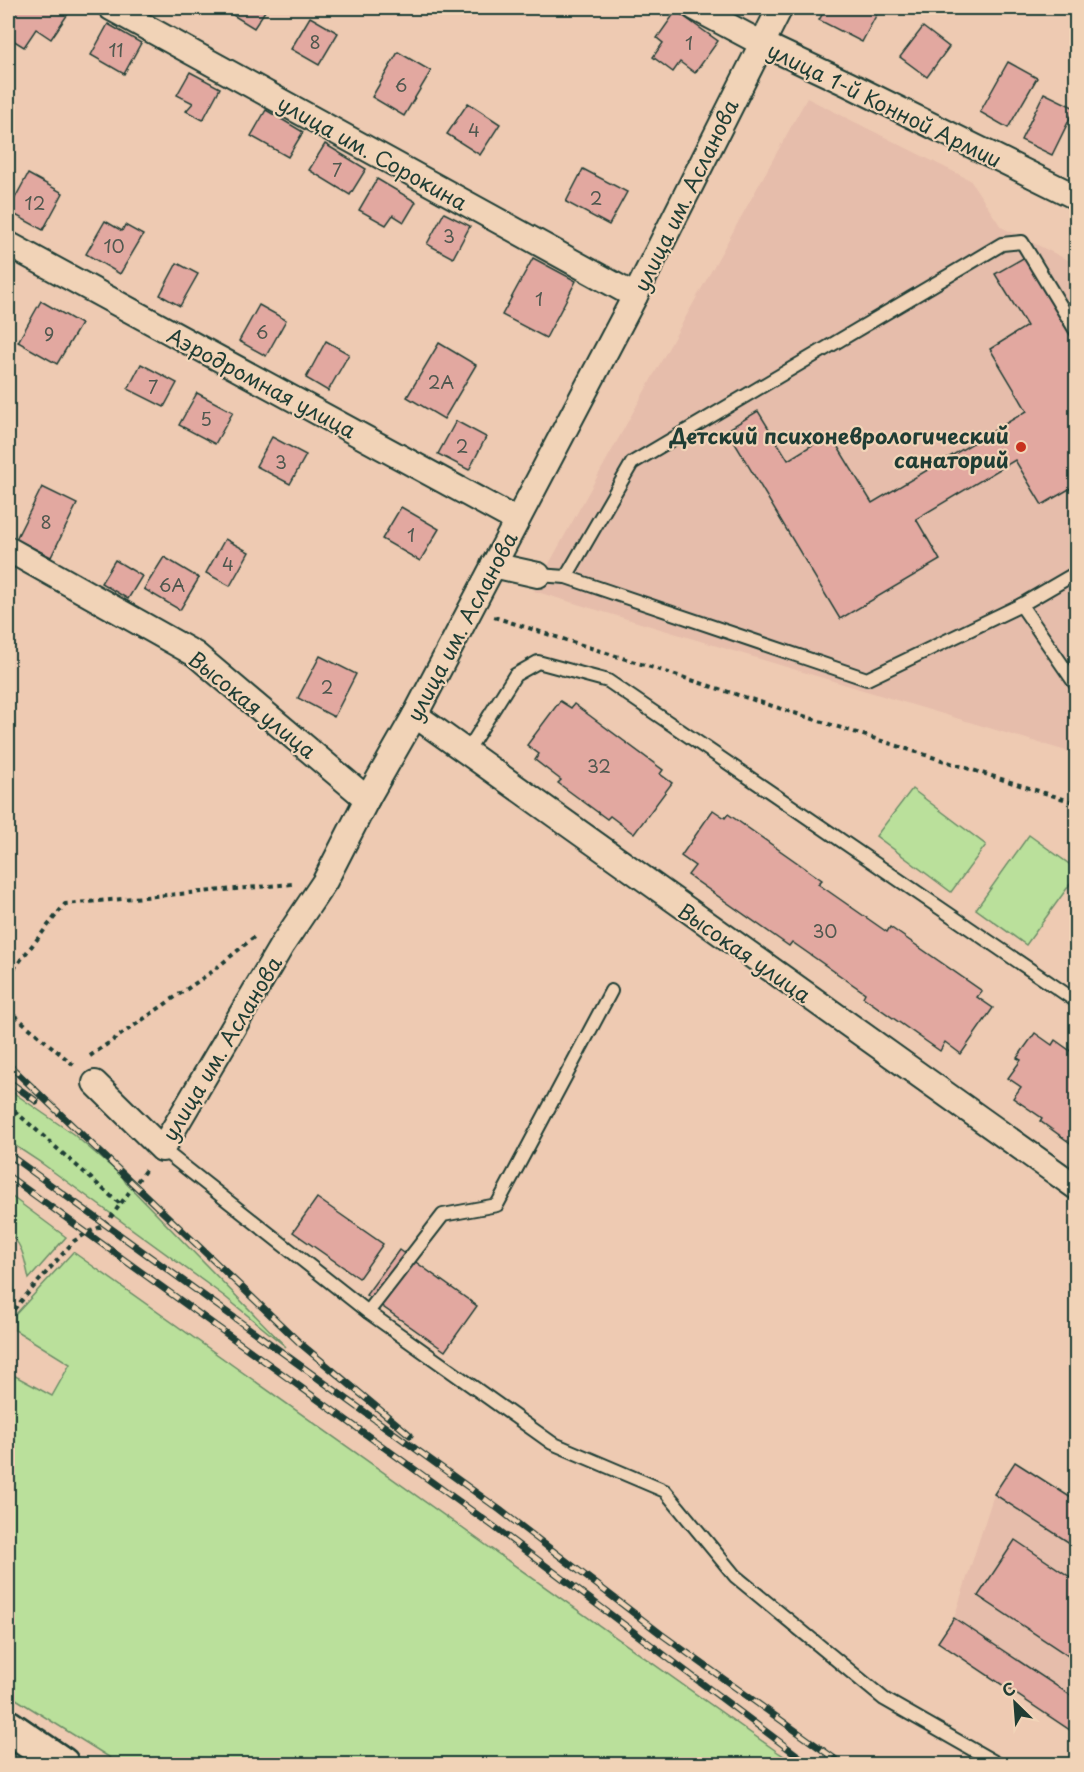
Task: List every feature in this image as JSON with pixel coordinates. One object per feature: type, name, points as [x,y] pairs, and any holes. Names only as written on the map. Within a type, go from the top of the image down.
[{"type":"main road","points":[[8,1727],[62,1764]]},
{"type":"street","name":"улица им. Сорокина","points":[[111,8],[635,296]]},
{"type":"street","name":"улица 1-й Конной Армии","points":[[695,8],[761,43],[1077,197]]},
{"type":"street","name":"улица им. Асланова","points":[[95,1083],[162,1149],[282,945],[326,881],[367,799],[415,715],[635,296],[780,8]]},
{"type":"street","name":"Аэродромная улица","points":[[8,244],[516,520]]},
{"type":"street","name":"Высокая улица","points":[[8,549],[195,654],[367,799]]},
{"type":"street","points":[[493,565],[538,575]]},
{"type":"street","name":"Высокая улица","points":[[415,715],[1077,1187]]},
{"type":"lane","points":[[566,577],[632,463],[1002,244],[1022,243],[1077,331]]},
{"type":"lane","points":[[538,575],[566,577],[867,679],[1021,605],[1077,573]]},
{"type":"lane","points":[[1021,605],[1077,684]]},
{"type":"lane","points":[[466,753],[514,675],[538,662],[608,681],[1077,1001]]},
{"type":"lane","points":[[368,1312],[443,1215],[497,1205],[611,991]]},
{"type":"lane","points":[[162,1149],[368,1312],[552,1443],[665,1491],[735,1576],[875,1691],[998,1764]]},
{"type":"path","points":[[471,609],[1077,803]]},
{"type":"path","points":[[8,976],[65,904],[326,881]]},
{"type":"path","points":[[76,1067],[213,970],[260,933]]},
{"type":"path","points":[[8,1010],[95,1083]]},
{"type":"path","points":[[8,1105],[120,1204]]},
{"type":"path","points":[[8,1316],[74,1241],[105,1225],[162,1149]]},
{"type":"shaded area","points":[[807,98],[970,180],[1001,227],[1076,264],[1076,754],[534,591]]},
{"type":"shaded area","points":[[1015,1462],[1076,1501],[1076,1734],[938,1642],[954,1618],[994,1494]]},
{"type":"green space","points":[[912,789],[986,845],[951,892],[876,836]]},
{"type":"green space","points":[[1029,835],[1076,869],[1076,876],[1026,945],[976,909]]},
{"type":"green space","points":[[8,1089],[73,1134],[122,1176],[126,1183],[286,1347],[224,1296],[8,1141]]},
{"type":"green space","points":[[8,1194],[66,1237],[29,1279],[20,1247],[8,1233]]},
{"type":"green space","points":[[73,1252],[796,1764],[120,1764],[8,1694],[8,1372],[52,1396],[70,1364],[15,1330],[15,1315]]},
{"type":"building","points":[[18,8],[72,8],[51,39],[36,29],[24,47],[8,37],[8,24]]},
{"type":"building","points":[[223,8],[267,8],[254,28]]},
{"type":"building","points":[[826,8],[880,8],[862,42],[819,20]]},
{"type":"building","points":[[676,11],[718,41],[695,73],[680,62],[673,72],[653,57],[663,43],[657,38]]},
{"type":"building","points":[[310,17],[338,33],[319,65],[291,49]]},
{"type":"building","points":[[108,24],[141,43],[124,74],[91,55]]},
{"type":"building","points":[[923,27],[949,47],[927,77],[900,57]]},
{"type":"building","points":[[398,52],[431,71],[404,116],[372,97]]},
{"type":"building","points":[[1008,62],[1037,78],[1008,128],[980,112]]},
{"type":"building","points":[[190,72],[220,88],[203,120],[186,111],[193,103],[177,95]]},
{"type":"building","points":[[1044,93],[1075,108],[1052,155],[1021,140]]},
{"type":"building","points":[[468,103],[500,124],[480,155],[447,134]]},
{"type":"building","points":[[266,110],[303,132],[288,157],[251,136]]},
{"type":"building","points":[[325,144],[366,169],[350,195],[309,170]]},
{"type":"building","points":[[583,169],[627,192],[609,225],[566,202]]},
{"type":"building","points":[[28,174],[63,193],[43,230],[8,211]]},
{"type":"building","points":[[377,179],[416,202],[404,222],[393,215],[386,225],[359,210]]},
{"type":"building","points":[[444,213],[470,226],[453,258],[427,244]]},
{"type":"building","points":[[105,221],[122,231],[125,225],[143,235],[120,274],[86,254]]},
{"type":"building","name":"Детский психоневрологический санаторий","points":[[1025,257],[1076,343],[1076,485],[1042,505],[1015,460],[916,519],[940,560],[840,619],[727,430],[758,411],[788,460],[830,434],[872,503],[1027,411],[990,349],[1027,326],[995,274]]},
{"type":"building","points":[[533,258],[576,281],[546,338],[502,315]]},
{"type":"building","points":[[177,263],[198,274],[180,306],[160,295]]},
{"type":"building","points":[[41,301],[81,324],[57,364],[18,342]]},
{"type":"building","points":[[259,305],[286,320],[266,356],[239,341]]},
{"type":"building","points":[[326,341],[349,354],[328,391],[306,378]]},
{"type":"building","points":[[439,343],[476,365],[444,419],[407,397]]},
{"type":"building","points":[[141,364],[177,383],[164,407],[128,389]]},
{"type":"building","points":[[197,393],[233,412],[215,444],[179,425]]},
{"type":"building","points":[[456,421],[486,437],[469,470],[438,454]]},
{"type":"building","points":[[272,437],[306,455],[290,484],[256,466]]},
{"type":"building","points":[[42,487],[77,504],[51,557],[16,539]]},
{"type":"building","points":[[401,507],[439,529],[420,561],[382,539]]},
{"type":"building","points":[[225,539],[249,552],[230,586],[206,573]]},
{"type":"building","points":[[164,557],[199,578],[180,610],[144,589]]},
{"type":"building","points":[[115,560],[142,576],[128,599],[101,583]]},
{"type":"building","points":[[320,656],[356,674],[334,717],[298,698]]},
{"type":"building","points":[[560,701],[571,708],[574,704],[663,770],[660,774],[672,783],[634,834],[610,816],[607,819],[558,783],[561,780],[535,760],[539,754],[527,745]]},
{"type":"building","points":[[713,810],[725,818],[728,814],[822,880],[818,884],[887,932],[890,927],[982,991],[977,997],[993,1008],[961,1054],[945,1042],[940,1051],[863,997],[865,993],[792,942],[789,946],[688,875],[695,866],[681,856]]},
{"type":"building","points":[[1035,1033],[1052,1045],[1055,1040],[1076,1055],[1076,1147],[1040,1121],[1042,1118],[1013,1098],[1021,1087],[1008,1078],[1021,1060],[1017,1058]]},
{"type":"building","points":[[317,1198],[383,1244],[359,1278],[293,1232]]},
{"type":"building","points":[[399,1250],[477,1306],[445,1351],[366,1295]]},
{"type":"building","points":[[1015,1462],[1076,1501],[1076,1547],[994,1494]]},
{"type":"building","points":[[1015,1540],[1076,1581],[1076,1661],[978,1596]]},
{"type":"building","points":[[954,1618],[1076,1699],[1076,1734],[938,1642]]},
{"type":"railway","points":[[8,1064],[301,1344],[410,1435]]},
{"type":"railway","points":[[8,1081],[36,1101]]},
{"type":"railway","points":[[8,1154],[500,1510],[661,1634],[842,1764]]},
{"type":"railway","points":[[8,1176],[493,1526],[809,1764]]},
{"type":"place","name":"Детский психоневрологический санаторий","points":[[1021,447]]}]
